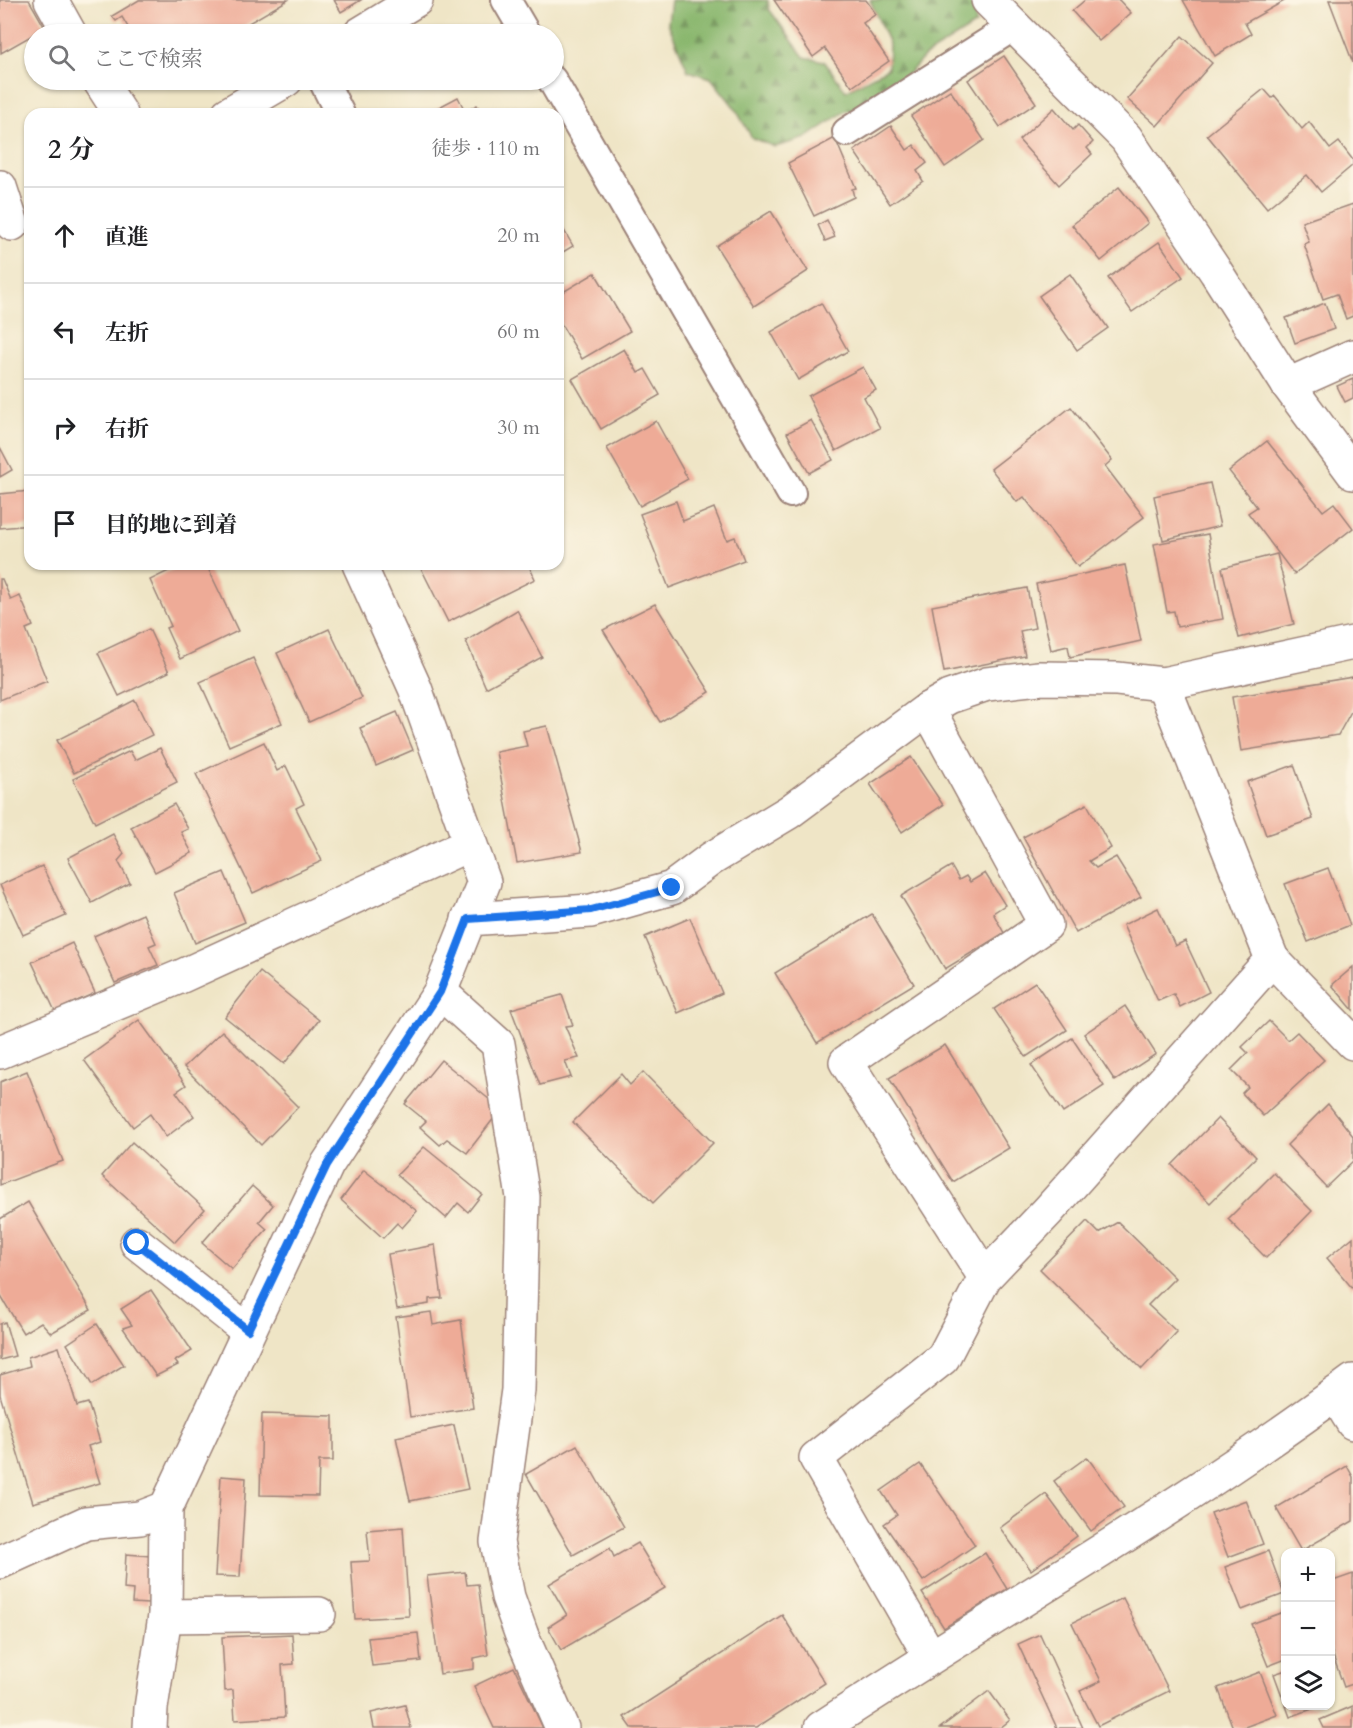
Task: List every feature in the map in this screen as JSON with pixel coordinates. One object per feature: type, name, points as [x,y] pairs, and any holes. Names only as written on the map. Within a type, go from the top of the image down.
[{"type":"street","points":[[51,0],[64,24]]},
{"type":"street","points":[[376,24],[416,0]]},
{"type":"street","points":[[988,0],[1126,138],[1288,385],[1353,473]]},
{"type":"street","points":[[105,90],[117,108]]},
{"type":"street","points":[[238,108],[269,90]]},
{"type":"street","points":[[0,187],[14,223]]},
{"type":"street","points":[[1288,385],[1353,356]]},
{"type":"street","points":[[150,1728],[165,1616],[166,1508],[327,1165],[440,992],[484,882],[415,688],[362,570]]},
{"type":"street","points":[[468,919],[591,910],[672,888],[711,859],[789,813],[928,709],[949,697],[987,684],[1039,678],[1117,679],[1163,684],[1353,643]]},
{"type":"street","points":[[1163,684],[1272,959],[1353,1043]]},
{"type":"street","points":[[928,709],[1046,925],[846,1062],[986,1277]]},
{"type":"street","points":[[0,1052],[182,976],[470,844]]},
{"type":"street","points":[[930,1656],[816,1458],[943,1358],[986,1277],[1048,1211],[1272,959]]},
{"type":"street","points":[[440,992],[498,1044],[500,1056],[523,1197],[518,1390],[497,1542],[508,1597],[522,1636],[562,1728]]},
{"type":"street","points":[[137,1243],[248,1330]]},
{"type":"street","points":[[821,1728],[930,1656],[1155,1516],[1344,1387],[1353,1423]]},
{"type":"street","points":[[0,1562],[86,1523],[140,1518],[166,1508]]},
{"type":"street","points":[[165,1616],[319,1614]]},
{"type":"lane","points":[[506,0],[520,24]]},
{"type":"lane","points":[[847,132],[1000,35],[1013,24]]},
{"type":"lane","points":[[328,90],[337,108]]},
{"type":"lane","points":[[558,90],[792,493]]},
{"type":"green space","points":[[671,0],[768,0],[769,9],[804,57],[824,61],[846,91],[888,68],[889,44],[870,0],[969,0],[974,6],[976,24],[925,56],[873,108],[846,111],[806,138],[775,147],[752,138],[735,108],[711,78],[688,71],[668,23]]},
{"type":"building","points":[[0,0],[29,0],[43,24],[24,24],[24,40],[1,53]]},
{"type":"building","points":[[139,0],[288,0],[247,24],[126,24],[122,17],[116,21],[112,16]]},
{"type":"building","points":[[334,0],[361,0],[341,12]]},
{"type":"building","points":[[774,0],[866,0],[876,14],[863,23],[889,61],[852,87],[825,48],[813,57]]},
{"type":"building","points":[[1085,0],[1119,0],[1131,13],[1099,41],[1072,11]]},
{"type":"building","points":[[1183,0],[1286,0],[1245,23],[1251,34],[1215,56]]},
{"type":"building","points":[[1329,0],[1353,0],[1353,63]]},
{"type":"building","points":[[1182,36],[1212,63],[1157,126],[1127,99]]},
{"type":"building","points":[[1004,56],[1036,103],[1000,127],[968,80]]},
{"type":"building","points":[[1264,89],[1272,98],[1275,96],[1302,129],[1309,122],[1330,149],[1339,142],[1353,160],[1353,165],[1321,192],[1307,175],[1267,208],[1207,135]]},
{"type":"building","points":[[950,90],[984,140],[945,167],[911,116]]},
{"type":"building","points":[[458,97],[464,108],[437,108]]},
{"type":"building","points":[[1054,108],[1073,130],[1078,125],[1093,142],[1087,148],[1092,154],[1059,185],[1019,140]]},
{"type":"building","points":[[891,126],[907,150],[914,145],[927,163],[917,171],[923,181],[890,204],[854,151]]},
{"type":"building","points":[[835,138],[856,188],[852,189],[854,197],[814,216],[788,163]]},
{"type":"building","points":[[1119,187],[1148,223],[1101,261],[1072,225]]},
{"type":"building","points":[[1353,204],[1353,316],[1346,319],[1337,294],[1323,299],[1304,244],[1309,242],[1302,222]]},
{"type":"building","points":[[771,211],[808,271],[754,306],[716,246]]},
{"type":"building","points":[[827,220],[835,237],[825,241],[818,225]]},
{"type":"building","points":[[564,230],[573,246],[564,251]]},
{"type":"building","points":[[1159,242],[1183,277],[1132,312],[1108,278]]},
{"type":"building","points":[[595,273],[630,331],[582,359],[564,329],[564,291]]},
{"type":"building","points":[[1070,274],[1108,328],[1077,350],[1039,296]]},
{"type":"building","points":[[821,303],[848,351],[798,380],[771,332]]},
{"type":"building","points":[[1325,303],[1334,329],[1295,343],[1286,318]]},
{"type":"building","points":[[624,349],[638,373],[645,369],[660,395],[601,429],[572,379]]},
{"type":"building","points":[[863,367],[876,390],[864,397],[880,428],[836,451],[808,396]]},
{"type":"building","points":[[1353,379],[1353,398],[1345,402],[1337,386]]},
{"type":"building","points":[[1071,407],[1112,460],[1105,466],[1144,517],[1078,567],[1024,497],[1017,502],[991,469]]},
{"type":"building","points":[[811,420],[833,460],[809,473],[787,433]]},
{"type":"building","points":[[656,421],[688,479],[640,506],[607,448]]},
{"type":"building","points":[[1267,441],[1323,511],[1334,503],[1353,528],[1294,574],[1248,513],[1257,507],[1229,471]]},
{"type":"building","points":[[0,447],[12,470],[0,477]]},
{"type":"building","points":[[1210,483],[1220,526],[1163,540],[1154,496]]},
{"type":"building","points":[[24,492],[24,526],[0,528],[0,494]]},
{"type":"building","points":[[676,501],[683,521],[714,508],[727,540],[735,537],[744,560],[669,588],[640,514]]},
{"type":"building","points":[[1208,534],[1223,619],[1177,627],[1174,611],[1167,612],[1154,544]]},
{"type":"building","points":[[1277,554],[1294,624],[1239,638],[1222,568]]},
{"type":"building","points":[[1125,565],[1141,641],[1070,657],[1068,646],[1051,650],[1036,584]]},
{"type":"building","points":[[171,570],[209,570],[238,631],[180,659],[166,628],[171,626],[150,580]]},
{"type":"building","points":[[422,570],[531,570],[535,579],[448,622]]},
{"type":"building","points":[[0,579],[11,600],[20,596],[33,626],[26,629],[47,681],[0,700]]},
{"type":"building","points":[[1027,588],[1035,628],[1020,631],[1025,656],[944,672],[932,606]]},
{"type":"building","points":[[655,604],[710,692],[660,722],[603,630]]},
{"type":"building","points":[[517,610],[542,657],[486,688],[466,641]]},
{"type":"building","points":[[149,629],[169,672],[119,696],[98,653]]},
{"type":"building","points":[[329,629],[362,698],[309,722],[277,653]]},
{"type":"building","points":[[253,658],[282,723],[229,746],[200,682]]},
{"type":"building","points":[[1353,677],[1353,708],[1338,735],[1241,751],[1232,697]]},
{"type":"building","points":[[135,700],[152,735],[74,773],[57,740]]},
{"type":"building","points":[[397,712],[413,750],[376,766],[360,728]]},
{"type":"building","points":[[547,726],[582,852],[517,863],[496,752],[527,746],[523,731]]},
{"type":"building","points":[[264,742],[277,771],[286,766],[304,804],[296,808],[322,861],[253,893],[196,774]]},
{"type":"building","points":[[160,748],[177,782],[95,823],[73,779],[130,751],[135,760]]},
{"type":"building","points":[[911,757],[943,805],[902,832],[870,784]]},
{"type":"building","points":[[1294,765],[1313,819],[1266,835],[1247,782]]},
{"type":"building","points":[[174,804],[188,829],[181,832],[192,853],[155,872],[131,827]]},
{"type":"building","points":[[1087,804],[1111,848],[1089,861],[1096,868],[1116,857],[1141,897],[1076,933],[1023,837]]},
{"type":"building","points":[[113,834],[124,854],[118,861],[130,883],[92,903],[68,858]]},
{"type":"building","points":[[42,866],[66,916],[23,935],[0,885]]},
{"type":"building","points":[[951,866],[959,880],[966,876],[970,882],[985,873],[1005,905],[993,913],[1004,933],[945,969],[901,896]]},
{"type":"building","points":[[1328,868],[1350,925],[1308,942],[1285,884]]},
{"type":"building","points":[[224,872],[245,922],[195,943],[174,893]]},
{"type":"building","points":[[1158,908],[1175,946],[1185,941],[1209,992],[1180,1007],[1174,994],[1158,1001],[1123,925]]},
{"type":"building","points":[[143,914],[156,943],[149,946],[158,965],[115,983],[94,936]]},
{"type":"building","points":[[872,914],[914,984],[817,1043],[775,973]]},
{"type":"building","points":[[690,918],[722,993],[678,1013],[645,937]]},
{"type":"building","points":[[72,943],[95,993],[55,1011],[32,962]]},
{"type":"building","points":[[1353,967],[1353,1010],[1332,985]]},
{"type":"building","points":[[260,972],[319,1020],[284,1064],[225,1017]]},
{"type":"building","points":[[1035,982],[1067,1030],[1026,1057],[994,1009]]},
{"type":"building","points":[[562,995],[573,1025],[565,1026],[579,1058],[565,1061],[571,1077],[540,1085],[511,1009]]},
{"type":"building","points":[[1125,1006],[1156,1054],[1115,1081],[1084,1034]]},
{"type":"building","points":[[139,1020],[186,1085],[176,1092],[194,1116],[166,1137],[150,1114],[133,1127],[84,1060]]},
{"type":"building","points":[[1269,1021],[1288,1040],[1297,1032],[1324,1060],[1263,1116],[1242,1093],[1248,1087],[1231,1070],[1248,1053],[1242,1047]]},
{"type":"building","points":[[222,1031],[298,1107],[261,1145],[184,1067]]},
{"type":"building","points":[[1072,1038],[1104,1086],[1063,1113],[1031,1065]]},
{"type":"building","points":[[945,1045],[1009,1148],[953,1182],[889,1078]]},
{"type":"building","points":[[441,1060],[501,1109],[467,1153],[447,1139],[440,1145],[420,1127],[426,1121],[405,1104]]},
{"type":"building","points":[[27,1071],[63,1161],[0,1185],[0,1082]]},
{"type":"building","points":[[643,1072],[713,1143],[653,1203],[573,1122],[621,1074],[630,1085]]},
{"type":"building","points":[[1328,1104],[1353,1136],[1353,1161],[1326,1187],[1287,1145]]},
{"type":"building","points":[[1218,1118],[1256,1157],[1210,1203],[1172,1165]]},
{"type":"building","points":[[132,1142],[205,1209],[175,1242],[102,1176]]},
{"type":"building","points":[[424,1147],[482,1194],[468,1212],[458,1203],[446,1218],[397,1175]]},
{"type":"building","points":[[364,1170],[417,1211],[402,1228],[397,1223],[383,1238],[341,1200]]},
{"type":"building","points":[[1274,1173],[1312,1211],[1266,1258],[1228,1219]]},
{"type":"building","points":[[252,1186],[273,1205],[259,1222],[267,1229],[232,1269],[202,1243]]},
{"type":"building","points":[[28,1202],[91,1310],[51,1333],[41,1322],[23,1333],[0,1295],[0,1219]]},
{"type":"building","points":[[1087,1221],[1099,1233],[1118,1222],[1175,1278],[1148,1305],[1177,1332],[1142,1369],[1040,1269]]},
{"type":"building","points":[[1353,1237],[1353,1289],[1327,1258]]},
{"type":"building","points":[[435,1245],[442,1298],[429,1299],[429,1304],[397,1309],[388,1254]]},
{"type":"building","points":[[151,1290],[192,1351],[175,1361],[178,1365],[156,1376],[123,1328],[132,1325],[121,1309]]},
{"type":"building","points":[[431,1312],[433,1325],[461,1320],[473,1408],[410,1417],[396,1317]]},
{"type":"building","points":[[5,1322],[15,1356],[0,1360],[0,1324]]},
{"type":"building","points":[[97,1324],[124,1365],[92,1385],[67,1344]]},
{"type":"building","points":[[59,1347],[77,1406],[88,1403],[100,1442],[88,1446],[100,1483],[33,1503],[0,1395],[0,1375],[30,1366],[28,1357]]},
{"type":"building","points":[[262,1414],[333,1416],[333,1461],[319,1461],[318,1496],[260,1495]]},
{"type":"building","points":[[454,1425],[468,1489],[410,1501],[396,1437]]},
{"type":"building","points":[[577,1445],[624,1527],[573,1555],[526,1474]]},
{"type":"building","points":[[1087,1457],[1124,1507],[1091,1531],[1054,1481]]},
{"type":"building","points":[[920,1464],[975,1545],[923,1581],[884,1524],[897,1515],[881,1491]]},
{"type":"building","points":[[1347,1466],[1353,1477],[1353,1521],[1306,1548],[1299,1548],[1276,1508]]},
{"type":"building","points":[[221,1476],[246,1478],[240,1577],[215,1576]]},
{"type":"building","points":[[1046,1494],[1077,1536],[1031,1570],[1000,1528]]},
{"type":"building","points":[[1246,1500],[1263,1544],[1228,1557],[1211,1513]]},
{"type":"building","points":[[403,1527],[409,1616],[355,1619],[351,1562],[370,1561],[367,1530]]},
{"type":"building","points":[[638,1543],[665,1588],[561,1650],[548,1627],[567,1615],[549,1584],[610,1548],[614,1557]]},
{"type":"building","points":[[1268,1551],[1281,1586],[1281,1595],[1242,1610],[1225,1567]]},
{"type":"building","points":[[985,1553],[1007,1589],[944,1628],[922,1593]]},
{"type":"building","points":[[126,1554],[151,1556],[148,1604],[132,1603],[133,1590],[124,1589]]},
{"type":"building","points":[[465,1572],[467,1585],[478,1584],[488,1655],[474,1658],[474,1669],[440,1674],[427,1576]]},
{"type":"building","points":[[1353,1574],[1353,1684],[1344,1687],[1335,1661],[1335,1580]]},
{"type":"building","points":[[1123,1598],[1169,1691],[1098,1726],[1080,1691],[1101,1681],[1072,1623]]},
{"type":"building","points":[[1281,1613],[1281,1661],[1268,1666],[1251,1624]]},
{"type":"building","points":[[782,1615],[825,1683],[756,1728],[632,1728],[624,1717]]},
{"type":"building","points":[[418,1633],[421,1661],[372,1666],[368,1638]]},
{"type":"building","points":[[292,1634],[294,1664],[282,1665],[285,1717],[235,1720],[233,1690],[225,1691],[222,1637]]},
{"type":"building","points":[[1040,1634],[1083,1728],[1057,1728],[1018,1644]]},
{"type":"building","points":[[514,1667],[543,1728],[494,1728],[474,1686]]},
{"type":"building","points":[[1260,1672],[1277,1715],[1242,1728],[1233,1728],[1218,1688]]},
{"type":"building","points":[[1281,1672],[1281,1693],[1274,1674]]},
{"type":"building","points":[[989,1691],[1010,1720],[1000,1728],[940,1728]]},
{"type":"building","points":[[405,1705],[411,1728],[374,1728],[371,1713]]},
{"type":"building","points":[[1353,1706],[1353,1728],[1324,1728],[1320,1720]]},
{"type":"building","points":[[1287,1710],[1309,1710],[1290,1717]]},
{"type":"route","points":[[137,1243],[248,1330],[327,1165],[440,992],[468,919],[591,910],[672,888]]}]
